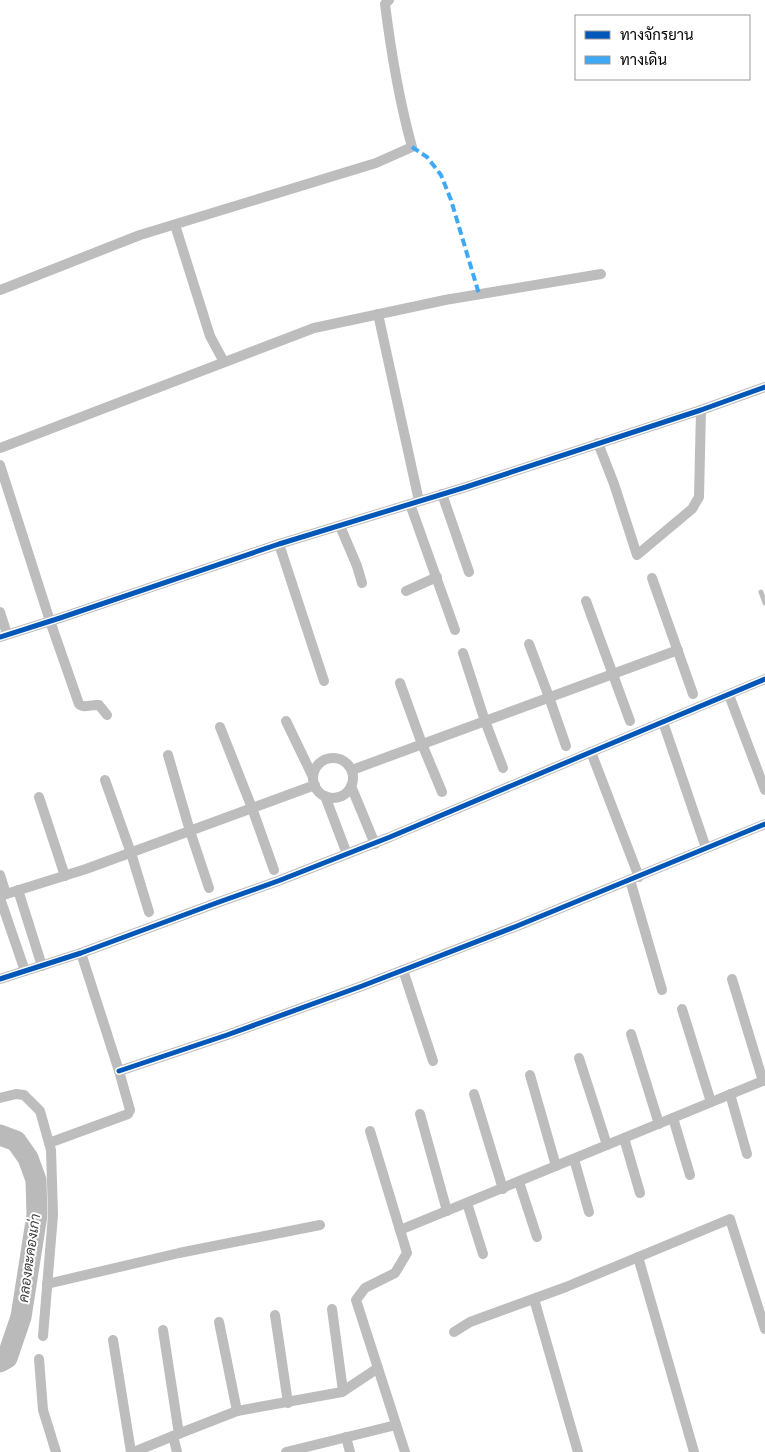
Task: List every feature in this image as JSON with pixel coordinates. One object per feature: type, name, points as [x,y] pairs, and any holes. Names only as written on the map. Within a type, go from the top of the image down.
[{"type":"street","points":[[0,290],[140,235],[376,163],[412,147],[404,118],[388,29],[385,4],[388,0]]},
{"type":"street","points":[[175,225],[210,336],[224,362]]},
{"type":"street","points":[[0,448],[314,328],[445,300],[601,274]]},
{"type":"street","points":[[378,314],[415,503],[455,630]]},
{"type":"street","points":[[0,612],[4,635],[279,544],[415,503],[701,410],[765,387]]},
{"type":"street","points":[[598,443],[638,555],[692,509],[699,497],[701,410]]},
{"type":"street","points":[[0,465],[79,704],[84,707],[92,704],[99,705],[107,715]]},
{"type":"street","points":[[442,494],[468,572]]},
{"type":"street","points":[[340,526],[362,583]]},
{"type":"street","points":[[279,544],[324,681]]},
{"type":"street","points":[[406,591],[437,577]]},
{"type":"street","points":[[652,578],[693,694]]},
{"type":"street","points":[[586,600],[630,721]]},
{"type":"street","points":[[529,644],[550,697],[566,746]]},
{"type":"street","points":[[352,770],[678,650]]},
{"type":"street","points":[[463,653],[485,721],[503,768]]},
{"type":"street","points":[[0,979],[81,953],[278,882],[375,844],[765,680]]},
{"type":"street","points":[[400,683],[442,792]]},
{"type":"street","points":[[728,695],[765,790]]},
{"type":"street","points":[[286,721],[319,792],[333,798],[347,792],[353,778],[352,770],[341,759],[326,759],[319,763],[315,770],[314,781]]},
{"type":"street","points":[[663,722],[706,848]]},
{"type":"street","points":[[220,727],[274,870]]},
{"type":"street","points":[[591,752],[634,879],[662,990]]},
{"type":"street","points":[[168,755],[209,888]]},
{"type":"street","points":[[105,780],[131,853],[149,912]]},
{"type":"street","points":[[2,896],[131,853],[252,808],[314,781]]},
{"type":"street","points":[[351,786],[375,844]]},
{"type":"street","points":[[325,796],[347,854]]},
{"type":"street","points":[[39,798],[65,876]]},
{"type":"street","points":[[119,1071],[227,1035],[403,970],[634,879],[765,824]]},
{"type":"street","points":[[0,875],[2,896],[25,971]]},
{"type":"street","points":[[18,890],[42,966]]},
{"type":"street","points":[[49,1143],[128,1114],[130,1110],[81,953]]},
{"type":"street","points":[[403,970],[433,1061]]},
{"type":"street","points":[[400,1230],[764,1080],[732,978]]},
{"type":"street","points":[[682,1009],[711,1102]]},
{"type":"street","points":[[630,1034],[659,1124]]},
{"type":"street","points":[[579,1058],[607,1145]]},
{"type":"street","points":[[530,1075],[556,1166]]},
{"type":"street","points":[[0,1098],[16,1094],[24,1095],[40,1111],[51,1150],[53,1215],[43,1336]]},
{"type":"street","points":[[474,1094],[503,1188]]},
{"type":"street","points":[[730,1094],[748,1154]]},
{"type":"street","points":[[420,1114],[447,1212]]},
{"type":"street","points":[[673,1118],[690,1175]]},
{"type":"street","points":[[370,1131],[407,1253],[395,1273],[365,1288],[356,1300],[405,1452]]},
{"type":"street","points":[[624,1138],[640,1193]]},
{"type":"street","points":[[574,1159],[589,1212]]},
{"type":"street","points":[[519,1182],[536,1237]]},
{"type":"street","points":[[467,1203],[483,1254]]},
{"type":"street","points":[[454,1332],[470,1322],[534,1299],[730,1219],[765,1329]]},
{"type":"street","points":[[47,1284],[320,1225]]},
{"type":"street","points":[[638,1257],[694,1452]]},
{"type":"street","points":[[534,1299],[578,1452]]},
{"type":"street","points":[[332,1309],[343,1391]]},
{"type":"street","points":[[275,1314],[288,1403]]},
{"type":"street","points":[[219,1322],[237,1412]]},
{"type":"street","points":[[163,1330],[177,1452]]},
{"type":"street","points":[[113,1340],[133,1452],[237,1412],[343,1391],[378,1368]]},
{"type":"street","points":[[39,1359],[43,1410],[56,1452]]},
{"type":"street","points":[[290,1452],[396,1425]]},
{"type":"street","points":[[346,1437],[350,1452]]},
{"type":"lane","points":[[761,592],[765,603]]},
{"type":"waterway","name":"คลองตะคองเก่า","points":[[0,1135],[16,1141],[28,1158],[36,1180],[37,1215],[21,1317],[7,1358],[0,1362]]},
{"type":"marked path","points":[[412,147],[427,157],[441,175],[451,200],[479,294]]},
{"type":"cycle path","points":[[0,637],[279,544],[466,487],[701,410],[765,387]]},
{"type":"cycle path","points":[[0,979],[81,953],[278,881],[390,837],[765,679]]},
{"type":"cycle path","points":[[119,1071],[227,1035],[362,986],[517,926],[765,824]]}]
